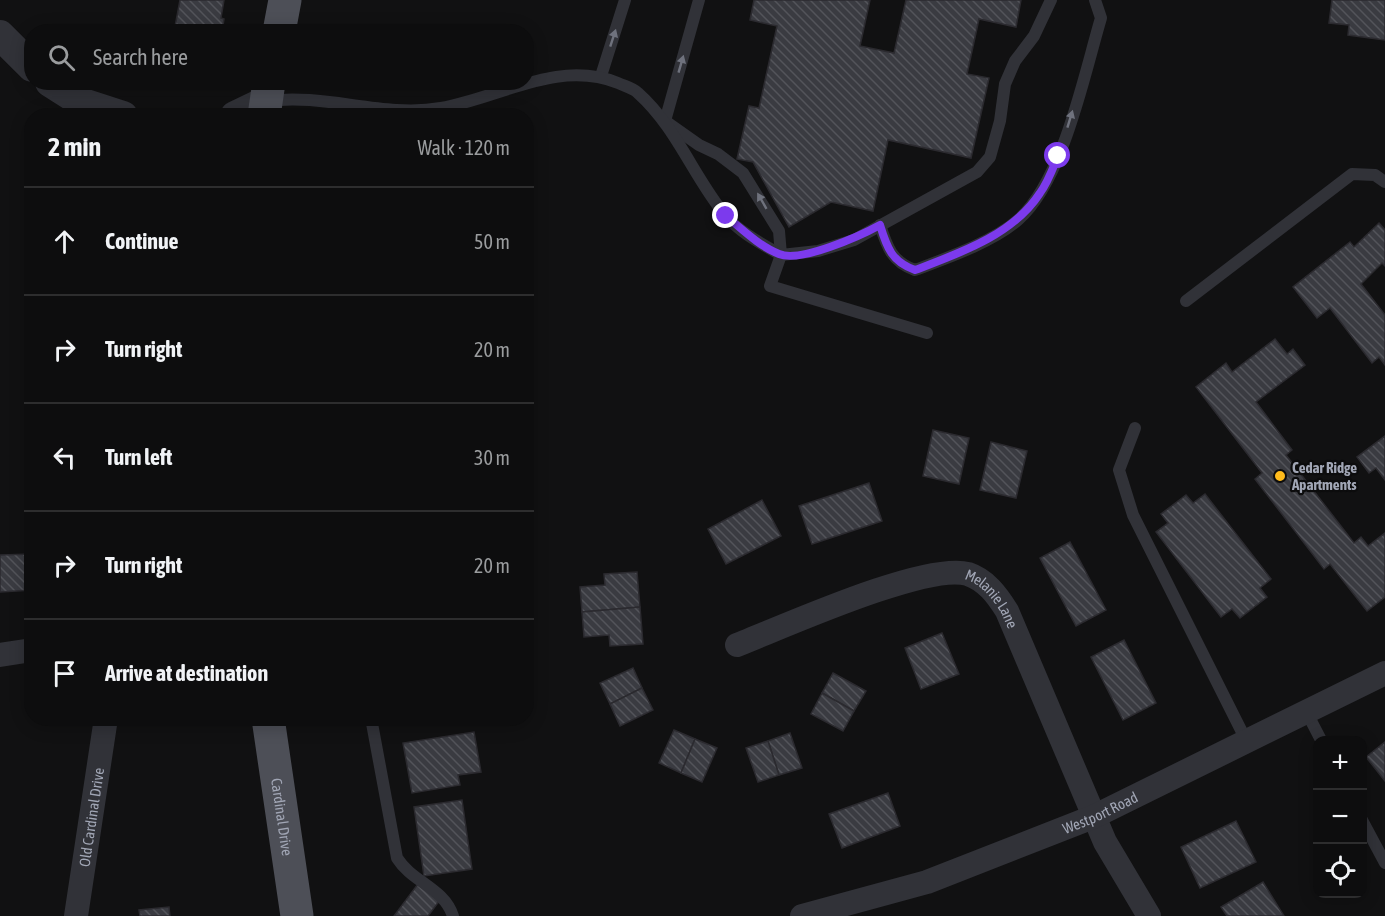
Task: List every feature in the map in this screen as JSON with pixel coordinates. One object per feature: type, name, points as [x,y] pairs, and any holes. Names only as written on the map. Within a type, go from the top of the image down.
[{"type":"main road","points":[[280,24],[285,0]]},
{"type":"main road","name":"Cardinal Drive","points":[[269,726],[297,916]]},
{"type":"street","points":[[0,35],[24,59]]},
{"type":"street","points":[[63,90],[83,103],[98,108]]},
{"type":"street","points":[[250,108],[266,100]]},
{"type":"street","name":"Melanie Lane","points":[[737,645],[910,579],[950,572],[968,574],[984,582],[1007,611],[1093,817],[1105,842],[1149,916]]},
{"type":"street","points":[[0,655],[24,651]]},
{"type":"street","name":"Westport Road","points":[[808,915],[927,882],[1093,817],[1385,673]]},
{"type":"street","name":"Old Cardinal Drive","points":[[76,916],[105,726]]},
{"type":"lane","points":[[601,76],[625,0]]},
{"type":"lane","points":[[699,0],[665,121],[726,216],[751,237],[780,255],[818,251],[854,240],[977,172],[990,157],[1000,121],[1005,84],[1015,61],[1034,36],[1051,0]]},
{"type":"lane","points":[[880,225],[886,244],[900,264],[915,270],[983,241],[1018,220],[1041,193],[1058,156],[1101,18],[1095,0]]},
{"type":"lane","points":[[534,81],[555,75],[601,76],[636,91],[665,121],[699,146],[718,154],[743,173],[779,231],[780,255],[770,286],[927,333]]},
{"type":"lane","points":[[441,108],[503,90]]},
{"type":"lane","points":[[266,100],[292,97],[373,108]]},
{"type":"lane","points":[[1186,301],[1352,174],[1375,175],[1385,182]]},
{"type":"lane","points":[[1135,428],[1119,470],[1133,515],[1247,742]]},
{"type":"lane","points":[[1307,713],[1318,736]]},
{"type":"lane","points":[[372,726],[397,858],[404,869],[446,898],[453,916]]},
{"type":"lane","points":[[1367,829],[1385,863]]},
{"type":"building","points":[[180,0],[224,0],[221,18],[224,19],[223,24],[176,24]]},
{"type":"building","points":[[754,0],[870,0],[860,46],[894,53],[906,0],[1021,0],[1016,27],[979,19],[967,74],[989,78],[971,158],[888,140],[873,211],[831,202],[789,227],[753,162],[737,159],[749,106],[759,108],[777,26],[750,20]]},
{"type":"building","points":[[1332,0],[1385,0],[1385,40],[1348,35],[1349,25],[1329,23]]},
{"type":"building","points":[[1379,223],[1385,230],[1385,266],[1382,263],[1361,284],[1385,315],[1385,365],[1379,357],[1372,363],[1330,308],[1317,318],[1293,287],[1350,242],[1354,247]]},
{"type":"building","name":"Cedar Ridge Apartments","points":[[1275,339],[1287,354],[1293,349],[1305,365],[1256,402],[1292,450],[1286,455],[1354,543],[1361,537],[1368,546],[1385,533],[1385,597],[1367,611],[1330,564],[1324,569],[1255,479],[1262,473],[1196,387],[1226,363],[1232,372]]},
{"type":"building","points":[[933,430],[969,438],[959,484],[923,476]]},
{"type":"building","name":"Cedar Ridge Apartments","points":[[1385,436],[1385,480],[1376,468],[1369,473],[1357,457]]},
{"type":"building","points":[[991,442],[1027,451],[1016,498],[980,490]]},
{"type":"building","points":[[869,483],[882,521],[812,544],[799,506]]},
{"type":"building","points":[[1205,494],[1271,579],[1260,588],[1267,597],[1240,618],[1232,609],[1221,617],[1156,532],[1168,523],[1161,514],[1186,495],[1193,503]]},
{"type":"building","points":[[762,500],[781,536],[726,564],[708,529]]},
{"type":"building","points":[[1070,542],[1106,610],[1076,626],[1040,558]]},
{"type":"building","points":[[24,554],[24,590],[0,592],[0,555]]},
{"type":"building","points":[[637,572],[640,607],[582,612],[580,587],[605,585],[604,574]]},
{"type":"building","points":[[640,607],[643,644],[610,646],[609,635],[584,637],[582,612]]},
{"type":"building","points":[[942,633],[959,674],[921,689],[905,648]]},
{"type":"building","points":[[1124,640],[1156,703],[1123,720],[1091,657]]},
{"type":"building","points":[[633,668],[642,688],[610,704],[600,683]]},
{"type":"building","points":[[833,673],[866,691],[854,711],[822,693]]},
{"type":"building","points":[[642,688],[653,710],[620,726],[610,704]]},
{"type":"building","points":[[822,693],[854,711],[843,731],[811,714]]},
{"type":"building","points":[[674,730],[695,739],[681,773],[659,763]]},
{"type":"building","points":[[474,732],[481,772],[458,775],[460,785],[412,793],[403,743]]},
{"type":"building","points":[[790,733],[802,768],[779,775],[768,741]]},
{"type":"building","points":[[695,739],[717,748],[702,782],[681,773]]},
{"type":"building","points":[[768,741],[779,775],[758,782],[746,748]]},
{"type":"building","points":[[1385,742],[1385,781],[1367,758]]},
{"type":"building","points":[[888,793],[900,826],[842,848],[829,814]]},
{"type":"building","points":[[462,800],[472,869],[424,876],[414,807]]},
{"type":"building","points":[[1236,821],[1256,862],[1200,888],[1181,847]]},
{"type":"building","points":[[1263,882],[1284,916],[1227,916],[1221,907]]},
{"type":"building","points":[[418,884],[440,900],[428,916],[394,916]]},
{"type":"building","points":[[169,907],[170,916],[140,916],[139,910]]},
{"type":"place","name":"Cedar Ridge Apartments","points":[[1280,476]]},
{"type":"route","points":[[726,216],[751,237],[780,255],[818,251],[854,240],[880,225],[886,244],[900,264],[915,270],[983,241],[1018,220],[1041,193],[1058,156]]}]
